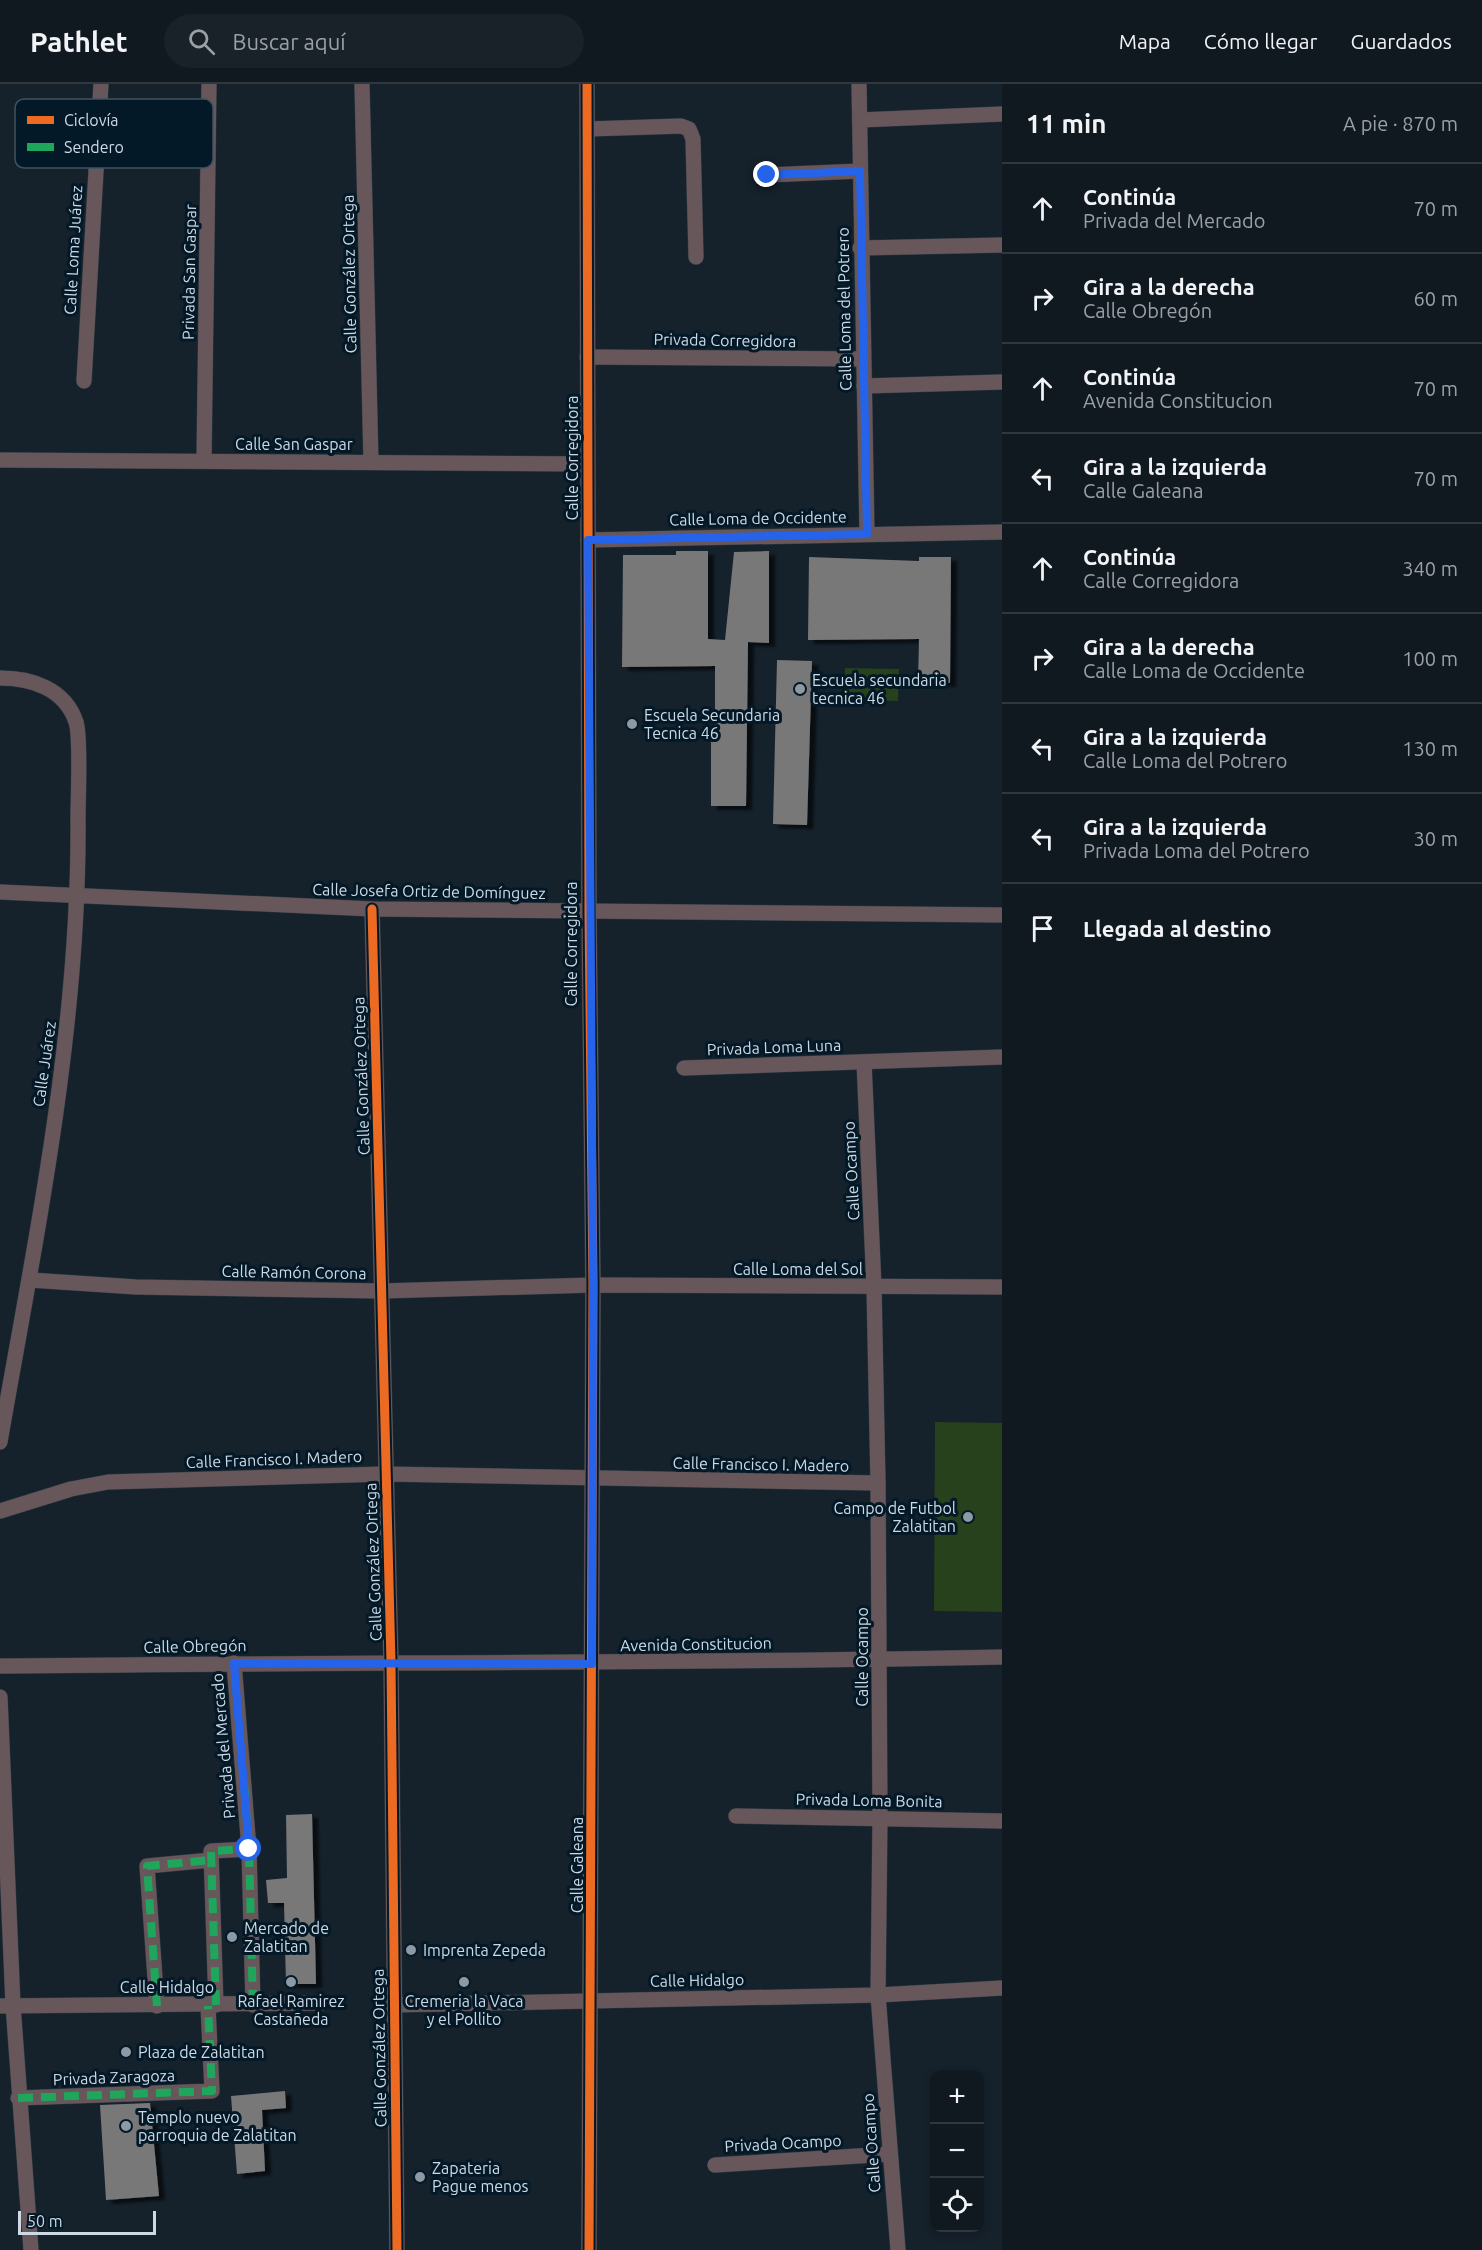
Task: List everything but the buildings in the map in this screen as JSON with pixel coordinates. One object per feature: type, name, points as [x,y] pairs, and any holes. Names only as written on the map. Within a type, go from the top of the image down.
[{"type":"street","name":"Calle Loma Juárez","points":[[100,99],[101,84]]},
{"type":"street","name":"Privada San Gaspar","points":[[209,84],[209,99]]},
{"type":"street","name":"Calle González Ortega","points":[[362,84],[371,462]]},
{"type":"street","name":"Calle Corregidora","points":[[587,84],[592,1479]]},
{"type":"street","name":"Calle Loma del Potrero","points":[[859,84],[860,248],[867,534]]},
{"type":"street","points":[[860,120],[1002,114]]},
{"type":"street","points":[[588,129],[681,126],[689,129],[693,139],[696,257]]},
{"type":"street","name":"Calle Loma Juárez","points":[[84,381],[96,168]]},
{"type":"street","name":"Privada San Gaspar","points":[[204,461],[208,168]]},
{"type":"street","points":[[767,175],[860,171]]},
{"type":"street","points":[[860,248],[1002,245]]},
{"type":"street","name":"Privada Corregidora","points":[[587,357],[863,360]]},
{"type":"street","points":[[864,386],[1002,382]]},
{"type":"street","name":"Calle San Gaspar","points":[[0,460],[587,464]]},
{"type":"street","name":"Calle Loma de Occidente","points":[[588,540],[1002,532]]},
{"type":"street","name":"Calle Juárez","points":[[0,678],[23,678],[57,693],[77,723],[79,895],[69,1023],[30,1280],[0,1442]]},
{"type":"street","name":"Calle Josefa Ortiz de Domínguez","points":[[0,892],[372,909],[589,913],[1002,915]]},
{"type":"street","name":"Calle González Ortega","points":[[372,909],[390,1662],[397,2250]]},
{"type":"street","name":"Privada Loma Luna","points":[[684,1068],[1002,1057]]},
{"type":"street","name":"Calle Ocampo","points":[[864,1062],[874,1287],[878,1484],[880,1660],[878,1995],[898,2250]]},
{"type":"street","name":"Calle Ramón Corona","points":[[30,1280],[136,1287],[382,1291],[593,1285]]},
{"type":"street","name":"Calle Loma del Sol","points":[[593,1285],[1002,1287]]},
{"type":"street","name":"Calle Francisco I. Madero","points":[[0,1511],[72,1489],[108,1482],[385,1474],[878,1484]]},
{"type":"street","name":"Calle Galeana","points":[[589,2250],[592,1479]]},
{"type":"street","name":"Avenida Constitucion","points":[[390,1662],[592,1664],[1002,1658]]},
{"type":"street","name":"Calle Obregón","points":[[0,1665],[390,1662]]},
{"type":"street","name":"Privada del Mercado","points":[[234,1663],[249,1849],[253,2005]]},
{"type":"street","points":[[0,1696],[6,2005],[18,2098],[31,2250]]},
{"type":"street","name":"Privada Loma Bonita","points":[[736,1816],[1002,1821]]},
{"type":"street","points":[[212,2005],[211,1851],[249,1849]]},
{"type":"street","points":[[157,2006],[147,1866],[211,1860]]},
{"type":"street","name":"Calle Hidalgo","points":[[393,2005],[878,1995],[1002,1988]]},
{"type":"street","name":"Calle Hidalgo","points":[[6,2005],[157,2006],[321,2003]]},
{"type":"street","name":"Privada Zaragoza","points":[[18,2098],[212,2091],[212,2005]]},
{"type":"street","name":"Privada Ocampo","points":[[714,2165],[890,2154]]},
{"type":"green space","points":[[845,668],[899,669],[898,701],[844,700]]},
{"type":"green space","name":"Campo de Futbol Zalatitan","points":[[935,1422],[1002,1423],[1002,1612],[934,1611]]},
{"type":"marked path","points":[[244,1783],[249,1849],[253,2005]]},
{"type":"marked path","points":[[216,2005],[211,1851],[249,1849]]},
{"type":"marked path","points":[[157,2006],[147,1866],[211,1860]]},
{"type":"marked path","points":[[18,2098],[212,2091],[208,2006]]},
{"type":"cycle path","points":[[587,84],[589,913],[593,1285],[589,2250]]},
{"type":"cycle path","points":[[372,909],[391,1662],[397,2250]]},
{"type":"place","name":"Escuela secundaria tecnica 46","points":[[800,689]]},
{"type":"place","name":"Escuela Secundaria Tecnica 46","points":[[632,724]]},
{"type":"place","name":"Campo de Futbol Zalatitan","points":[[968,1517]]},
{"type":"place","name":"Mercado de Zalatitan","points":[[232,1937]]},
{"type":"place","name":"Imprenta Zepeda","points":[[411,1950]]},
{"type":"place","name":"Rafael Ramirez Castañeda","points":[[291,1982]]},
{"type":"place","name":"Cremeria la Vaca y el Pollito","points":[[464,1982]]},
{"type":"place","name":"Plaza de Zalatitan","points":[[126,2052]]},
{"type":"place","name":"Templo nuevo parroquia de Zalatitan","points":[[126,2126]]},
{"type":"place","name":"Zapateria Pague menos","points":[[420,2177]]},
{"type":"route","points":[[249,1849],[234,1663],[592,1664],[593,1285],[588,540],[867,534],[860,171],[767,175]]}]
